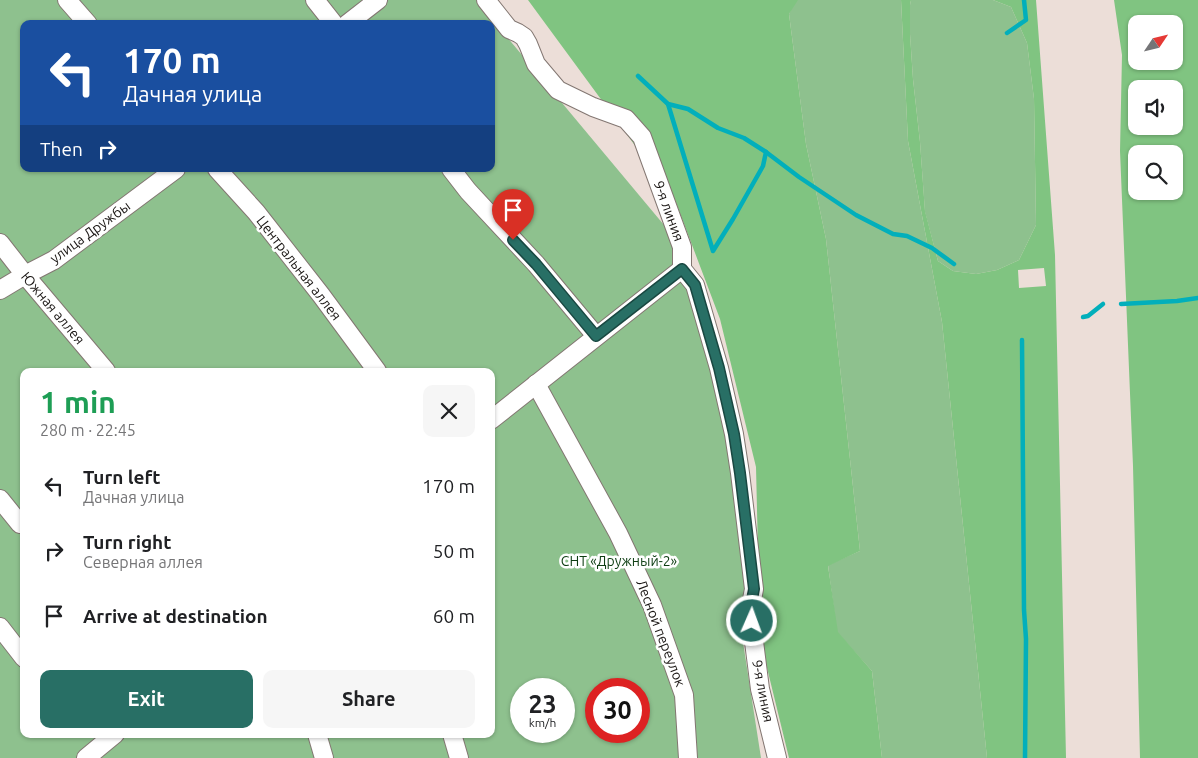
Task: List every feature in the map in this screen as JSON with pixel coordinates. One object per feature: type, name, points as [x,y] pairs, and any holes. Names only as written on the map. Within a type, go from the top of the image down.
[{"type":"street","points":[[67,0],[84,20]]},
{"type":"street","points":[[314,0],[331,20]]},
{"type":"street","points":[[352,20],[378,0]]},
{"type":"street","name":"9-я линия","points":[[486,0],[509,29],[524,37],[536,64],[558,90],[593,107],[626,119],[642,137],[682,247],[682,269],[695,285],[719,368],[734,434],[754,589],[750,610],[760,689],[778,758]]},
{"type":"street","name":"улица Дружбы","points":[[0,290],[54,260],[172,172]]},
{"type":"street","name":"Центральная аллея","points":[[220,172],[256,212],[375,368]]},
{"type":"street","points":[[453,172],[468,191],[536,264],[596,336]]},
{"type":"street","name":"Южная аллея","points":[[0,243],[103,368]]},
{"type":"street","points":[[495,417],[682,269]]},
{"type":"street","name":"Лесной переулок","points":[[536,384],[618,533],[652,605],[684,695],[688,758]]},
{"type":"street","points":[[0,499],[20,524]]},
{"type":"street","points":[[0,627],[20,653]]},
{"type":"street","points":[[94,749],[109,738]]},
{"type":"street","points":[[318,738],[324,758]]},
{"type":"street","points":[[453,738],[459,758]]},
{"type":"green space","name":"СНТ «Дружный-2»","points":[[0,0],[476,0],[493,20],[20,20],[20,172],[495,172],[495,23],[669,231],[682,269],[722,408],[751,586],[740,623],[761,758],[459,758],[453,738],[495,738],[495,368],[20,368],[20,738],[446,738],[452,758],[0,758]]},
{"type":"green space","points":[[528,0],[798,0],[789,14],[806,144],[826,239],[860,551],[828,566],[838,632],[872,671],[882,758],[789,758],[760,639],[756,467],[720,319],[675,200]]},
{"type":"green space","points":[[795,0],[901,0],[908,141],[942,322],[987,758],[882,758],[872,671],[837,632],[828,565],[860,551],[826,239],[806,144],[789,14]]},
{"type":"green space","points":[[901,0],[911,0],[910,34],[925,211],[938,261],[953,271],[976,274],[997,270],[1019,260],[1036,225],[1034,99],[1027,43],[1011,7],[993,0],[1036,0],[1055,255],[1066,758],[987,758],[942,322],[908,141]],"holes":[[[1044,268],[1046,286],[1019,288],[1018,270]]]},
{"type":"green space","points":[[911,0],[993,0],[1011,7],[1027,43],[1034,99],[1036,225],[1019,260],[997,270],[976,274],[953,271],[938,261],[925,212],[910,34]]},
{"type":"green space","points":[[1114,0],[1198,0],[1198,758],[1140,758],[1133,466],[1120,151],[1122,55]]},
{"type":"waterway","points":[[1007,33],[1026,20],[1024,0]]},
{"type":"waterway","points":[[638,76],[668,104],[688,109],[718,128],[744,138],[856,215],[893,234],[907,236],[932,248],[954,264]]},
{"type":"waterway","points":[[668,104],[713,251],[763,166],[766,152]]},
{"type":"waterway","points":[[1121,304],[1198,298]]},
{"type":"waterway","points":[[1083,317],[1088,316],[1103,304]]},
{"type":"waterway","points":[[1022,340],[1024,610],[1026,639],[1025,758]]},
{"type":"route","points":[[513,240],[536,264],[596,336],[682,269],[695,285],[719,368],[734,434],[754,589],[750,610],[752,621]]}]
